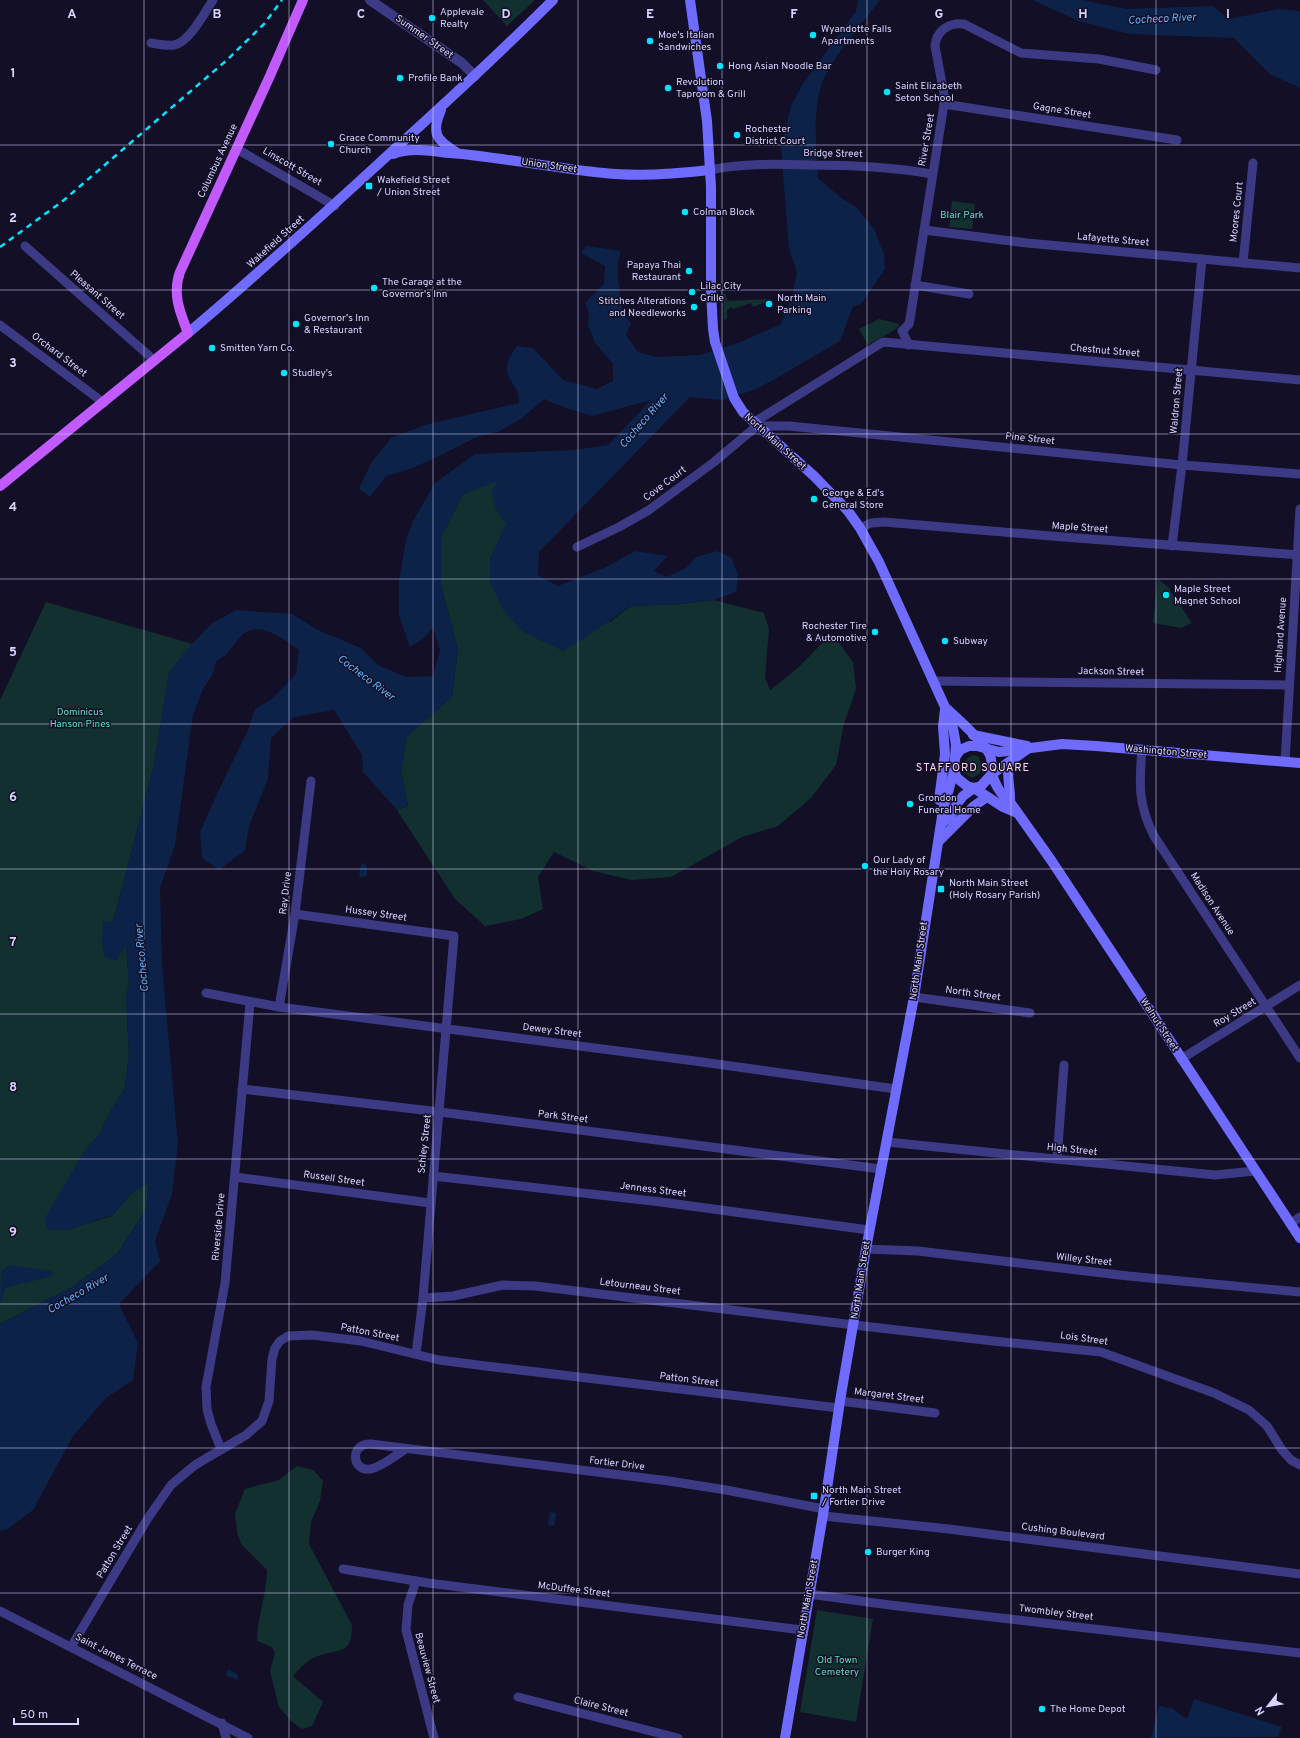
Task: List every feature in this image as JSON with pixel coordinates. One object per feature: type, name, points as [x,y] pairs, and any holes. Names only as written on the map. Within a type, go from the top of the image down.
[{"type":"main road","name":"Columbus Avenue","points":[[188,333],[177,304],[177,281],[303,0]]},
{"type":"main road","name":"Wakefield Street","points":[[0,486],[155,361],[335,206],[443,107],[553,0]]},
{"type":"main road","name":"North Main Street","points":[[690,0],[705,96],[710,170],[711,291],[715,342],[734,398],[742,412],[814,476],[848,511],[860,528],[879,562],[945,707],[953,728],[956,756]]},
{"type":"main road","points":[[443,107],[436,120],[436,132],[441,142],[458,153]]},
{"type":"main road","name":"Union Street","points":[[389,155],[408,150],[458,153],[611,174],[670,174],[710,170]]},
{"type":"main road","name":"North Main Street","points":[[945,707],[986,749]]},
{"type":"main road","name":"North Main Street","points":[[942,823],[938,808],[945,754],[943,727],[945,707]]},
{"type":"main road","points":[[973,735],[1031,747]]},
{"type":"main road","name":"Washington Street","points":[[986,749],[999,752],[1062,744],[1300,763]]},
{"type":"main road","points":[[942,823],[951,816],[956,805],[963,796],[974,788],[980,786],[992,774],[991,760],[986,749],[977,746],[969,746],[960,750],[956,756],[954,771],[957,778],[974,788]]},
{"type":"main road","name":"Washington Street","points":[[992,774],[1031,747]]},
{"type":"main road","points":[[1009,762],[1007,776],[1011,793],[1010,802]]},
{"type":"main road","name":"North Main Street","points":[[784,1738],[866,1249],[914,998],[943,810],[954,771]]},
{"type":"main road","name":"Walnut Street","points":[[992,774],[1004,798],[1010,802],[1051,860],[1255,1172],[1300,1238]]},
{"type":"main road","name":"Walnut Street","points":[[974,788],[1003,807],[1017,813]]},
{"type":"main road","points":[[939,840],[974,806],[987,797]]},
{"type":"street","points":[[151,43],[175,45],[184,40],[192,32],[213,0]]},
{"type":"street","name":"Summer Street","points":[[370,0],[462,64],[475,76]]},
{"type":"street","name":"River Street","points":[[902,331],[909,324],[944,104],[942,81],[936,56],[936,38],[939,33],[944,28],[958,23],[970,27],[1021,53],[1099,59],[1156,70]]},
{"type":"street","name":"Gagne Street","points":[[944,104],[1177,140]]},
{"type":"street","name":"Linscott Street","points":[[237,148],[335,206]]},
{"type":"street","name":"Moores Court","points":[[1243,262],[1253,163]]},
{"type":"street","name":"Bridge Street","points":[[710,170],[742,165],[778,164],[882,167],[932,174]]},
{"type":"street","name":"Lafayette Street","points":[[924,230],[1027,243],[1300,268]]},
{"type":"street","name":"Pleasant Street","points":[[25,246],[155,361]]},
{"type":"street","name":"Waldron Street","points":[[1172,546],[1182,465],[1190,370],[1202,259]]},
{"type":"street","points":[[915,285],[969,294]]},
{"type":"street","name":"Orchard Street","points":[[0,325],[104,403]]},
{"type":"street","points":[[755,424],[902,331],[909,345]]},
{"type":"street","points":[[883,342],[909,345]]},
{"type":"street","name":"Chestnut Street","points":[[909,345],[1300,380]]},
{"type":"street","name":"Pine Street","points":[[755,424],[1182,465],[1300,474]]},
{"type":"street","name":"Cove Court","points":[[577,546],[619,527],[649,510],[714,462],[755,424]]},
{"type":"street","name":"Highland Avenue","points":[[1285,762],[1289,685],[1299,555],[1300,509]]},
{"type":"street","name":"Maple Street","points":[[860,528],[870,523],[884,522],[1299,555]]},
{"type":"street","name":"Jackson Street","points":[[933,681],[1289,685]]},
{"type":"street","name":"Madison Avenue","points":[[1142,750],[1140,789],[1146,821],[1154,836],[1300,1058]]},
{"type":"street","name":"Ray Drive","points":[[279,1007],[295,914],[311,780]]},
{"type":"street","name":"Hussey Street","points":[[295,914],[454,936]]},
{"type":"street","name":"Schley Street","points":[[416,1354],[423,1298],[430,1203],[440,1112],[454,936]]},
{"type":"street","name":"Roy Street","points":[[1181,1058],[1300,986]]},
{"type":"street","name":"Dewey Street","points":[[206,993],[250,1003],[896,1089]]},
{"type":"street","name":"North Street","points":[[914,998],[1030,1013]]},
{"type":"street","name":"Riverside Drive","points":[[221,1449],[209,1417],[206,1387],[225,1283],[250,1003]]},
{"type":"street","points":[[1057,1159],[1064,1064]]},
{"type":"street","name":"Park Street","points":[[242,1089],[440,1112],[881,1169]]},
{"type":"street","name":"High Street","points":[[887,1142],[1215,1175],[1255,1172]]},
{"type":"street","name":"Jenness Street","points":[[433,1176],[661,1202],[870,1230]]},
{"type":"street","name":"Russell Street","points":[[234,1177],[430,1203]]},
{"type":"street","points":[[1290,1224],[1300,1218]]},
{"type":"street","name":"Willey Street","points":[[866,1249],[925,1252],[1128,1276],[1300,1292]]},
{"type":"street","name":"Letourneau Street","points":[[423,1298],[453,1296],[503,1285],[535,1286],[854,1325]]},
{"type":"street","name":"Lois Street","points":[[854,1325],[992,1341],[1089,1349],[1114,1355],[1214,1393],[1249,1410],[1267,1426],[1282,1450],[1291,1460],[1300,1465]]},
{"type":"street","name":"Patton Street","points":[[71,1647],[159,1501],[171,1485],[186,1472],[221,1449],[246,1435],[262,1421],[269,1401],[272,1359],[275,1348],[280,1341],[288,1336],[312,1335],[361,1341],[439,1360],[486,1366],[839,1405]]},
{"type":"street","name":"Margaret Street","points":[[839,1405],[935,1413]]},
{"type":"street","name":"Fortier Drive","points":[[406,1449],[371,1469],[362,1468],[359,1466],[356,1458],[357,1450],[363,1445],[367,1444],[669,1481],[726,1490],[823,1512]]},
{"type":"street","name":"Cushing Boulevard","points":[[823,1512],[1300,1574]]},
{"type":"street","name":"McDuffee Street","points":[[343,1569],[416,1581],[802,1630]]},
{"type":"street","name":"Beauview Street","points":[[416,1581],[408,1605],[406,1630],[434,1738]]},
{"type":"street","name":"Twombley Street","points":[[809,1594],[890,1605],[1300,1653]]},
{"type":"street","name":"Saint James Terrace","points":[[0,1611],[222,1723],[248,1738]]},
{"type":"street","name":"Claire Street","points":[[518,1697],[678,1738]]},
{"type":"street","points":[[222,1723],[226,1738]]},
{"type":"green space","points":[[483,0],[535,0],[507,26]]},
{"type":"green space","name":"Blair Park","points":[[952,201],[975,204],[972,229],[949,227]]},
{"type":"green space","points":[[723,293],[726,294],[727,301],[771,300],[753,307],[751,303],[733,309],[732,307],[727,310],[727,319],[724,320]]},
{"type":"green space","points":[[879,319],[900,324],[896,329],[868,345],[859,329]]},
{"type":"green space","points":[[499,480],[496,509],[507,524],[490,559],[610,622],[631,606],[681,604],[714,600],[764,613],[769,629],[765,677],[770,690],[799,667],[832,633],[853,662],[856,689],[844,724],[836,765],[811,798],[778,826],[742,837],[671,877],[631,880],[593,871],[554,852],[538,877],[543,909],[521,919],[485,926],[455,899],[397,810],[408,806],[401,772],[407,736],[452,696],[458,649],[441,586],[441,537],[463,494]]},
{"type":"green space","points":[[1158,579],[1168,587],[1192,623],[1181,628],[1153,623]]},
{"type":"green space","name":"Dominicus Hanson Pines","points":[[46,602],[193,644],[169,673],[154,765],[113,922],[103,922],[126,944],[129,985],[126,997],[129,1054],[125,1088],[111,1110],[100,1133],[82,1155],[66,1230],[112,1216],[132,1193],[149,1182],[146,1209],[117,1254],[72,1287],[0,1324],[0,700]]},
{"type":"green space","points":[[974,755],[979,757],[982,769],[978,775],[972,778],[965,773],[964,764],[967,759]]},
{"type":"green space","points":[[297,1466],[313,1470],[323,1481],[320,1501],[311,1522],[309,1544],[352,1625],[350,1642],[347,1646],[338,1651],[311,1659],[293,1676],[323,1702],[312,1726],[302,1729],[291,1721],[279,1707],[270,1671],[275,1653],[272,1647],[257,1641],[257,1632],[267,1579],[267,1570],[241,1544],[237,1532],[235,1514],[245,1489],[279,1480]]},
{"type":"green space","name":"Old Town Cemetery","points":[[817,1610],[873,1619],[856,1722],[800,1712]]},
{"type":"water","name":"Cocheco River","points":[[858,0],[880,0],[839,53],[825,76],[821,86],[818,97],[816,120],[818,178],[841,198],[856,207],[874,229],[884,254],[885,269],[861,304],[853,307],[840,341],[754,390],[722,400],[690,397],[539,552],[538,575],[558,586],[606,567],[635,551],[668,556],[654,571],[667,577],[687,567],[696,557],[717,551],[731,557],[738,574],[736,592],[714,600],[681,604],[631,606],[563,651],[523,632],[505,613],[490,582],[490,559],[506,524],[496,509],[491,492],[498,481],[463,494],[441,537],[441,586],[458,649],[452,696],[407,736],[401,772],[408,806],[397,810],[363,772],[362,755],[334,710],[294,717],[271,738],[268,779],[249,826],[245,850],[219,870],[202,858],[200,832],[248,730],[255,709],[272,699],[296,674],[299,650],[269,632],[254,629],[246,632],[239,638],[227,654],[217,660],[212,675],[202,691],[193,715],[175,845],[160,888],[162,965],[178,1144],[172,1194],[155,1241],[160,1261],[119,1304],[138,1343],[133,1380],[106,1398],[73,1436],[33,1510],[6,1530],[0,1531],[0,1324],[72,1287],[117,1254],[146,1209],[149,1183],[132,1193],[113,1215],[66,1230],[49,1230],[44,1220],[82,1155],[100,1133],[111,1110],[125,1088],[129,1054],[126,997],[129,985],[126,945],[116,961],[105,957],[102,944],[103,921],[113,922],[154,765],[169,673],[187,649],[211,624],[236,610],[292,614],[318,630],[361,648],[378,665],[406,677],[433,676],[440,650],[433,627],[425,637],[410,647],[399,616],[399,581],[406,540],[413,521],[435,483],[475,454],[574,450],[608,445],[651,400],[592,416],[544,399],[521,419],[498,432],[479,436],[431,460],[407,470],[386,476],[370,497],[359,489],[371,463],[391,438],[428,424],[519,403],[516,389],[507,372],[507,365],[510,357],[517,346],[533,348],[563,380],[597,389],[613,381],[613,364],[595,343],[588,325],[589,313],[585,303],[604,284],[605,266],[581,253],[586,246],[621,251],[618,262],[618,280],[623,313],[631,323],[626,335],[638,352],[656,357],[700,355],[738,343],[781,324],[793,292],[797,272],[789,248],[781,149],[791,106],[802,85],[856,11]]},
{"type":"water","name":"Cocheco River","points":[[1032,0],[1081,0],[1127,9],[1212,6],[1229,19],[1278,9],[1300,11],[1300,88],[1270,74],[1234,38],[1129,34],[1079,21]]},
{"type":"water","points":[[364,863],[367,866],[367,876],[361,877],[359,875],[361,864]]},
{"type":"water","points":[[9,1265],[52,1271],[52,1276],[6,1288],[0,1304],[1,1272]]},
{"type":"water","points":[[550,1512],[556,1513],[554,1526],[548,1525]]},
{"type":"water","points":[[228,1669],[239,1675],[237,1680],[226,1675]]},
{"type":"water","points":[[1194,1699],[1282,1727],[1278,1737],[1151,1738],[1159,1706],[1171,1708],[1187,1719]]},
{"type":"railway","points":[[0,247],[64,200],[227,60],[264,24],[282,0]]},
{"type":"place","name":"Applevale Realty","points":[[432,18]]},
{"type":"place","name":"Wyandotte Falls Apartments","points":[[813,35]]},
{"type":"place","name":"Moe's Italian Sandwiches","points":[[650,41]]},
{"type":"place","name":"Hong Asian Noodle Bar","points":[[720,66]]},
{"type":"place","name":"Profile Bank","points":[[400,78]]},
{"type":"place","name":"Revolution Taproom & Grill","points":[[668,88]]},
{"type":"place","name":"Saint Elizabeth Seton School","points":[[887,92]]},
{"type":"place","name":"Rochester District Court","points":[[737,135]]},
{"type":"place","name":"Grace Community Church","points":[[331,144]]},
{"type":"place","name":"Wakefield Street / Union Street","points":[[369,186]]},
{"type":"place","name":"Colman Block","points":[[685,212]]},
{"type":"place","name":"Papaya Thai Restaurant","points":[[689,271]]},
{"type":"place","name":"The Garage at the Governor's Inn","points":[[374,288]]},
{"type":"place","name":"Lilac City Grille","points":[[692,292]]},
{"type":"place","name":"North Main Parking","points":[[769,304]]},
{"type":"place","name":"Stitches Alterations and Needleworks","points":[[694,307]]},
{"type":"place","name":"Governor's Inn & Restaurant","points":[[296,324]]},
{"type":"place","name":"Smitten Yarn Co.","points":[[212,348]]},
{"type":"place","name":"Studley's","points":[[284,373]]},
{"type":"place","name":"George & Ed's General Store","points":[[814,499]]},
{"type":"place","name":"Maple Street Magnet School","points":[[1166,595]]},
{"type":"place","name":"Rochester Tire & Automotive","points":[[875,632]]},
{"type":"place","name":"Subway","points":[[945,641]]},
{"type":"place","name":"Grondon Funeral Home","points":[[910,804]]},
{"type":"place","name":"Our Lady of the Holy Rosary","points":[[865,866]]},
{"type":"place","name":"North Main Street (Holy Rosary Parish)","points":[[941,889]]},
{"type":"place","name":"North Main Street / Fortier Drive","points":[[814,1496]]},
{"type":"place","name":"Burger King","points":[[868,1552]]},
{"type":"place","name":"The Home Depot","points":[[1042,1709]]},
{"type":"district","name":"STAFFORD SQUARE","points":[[973,768]]}]
